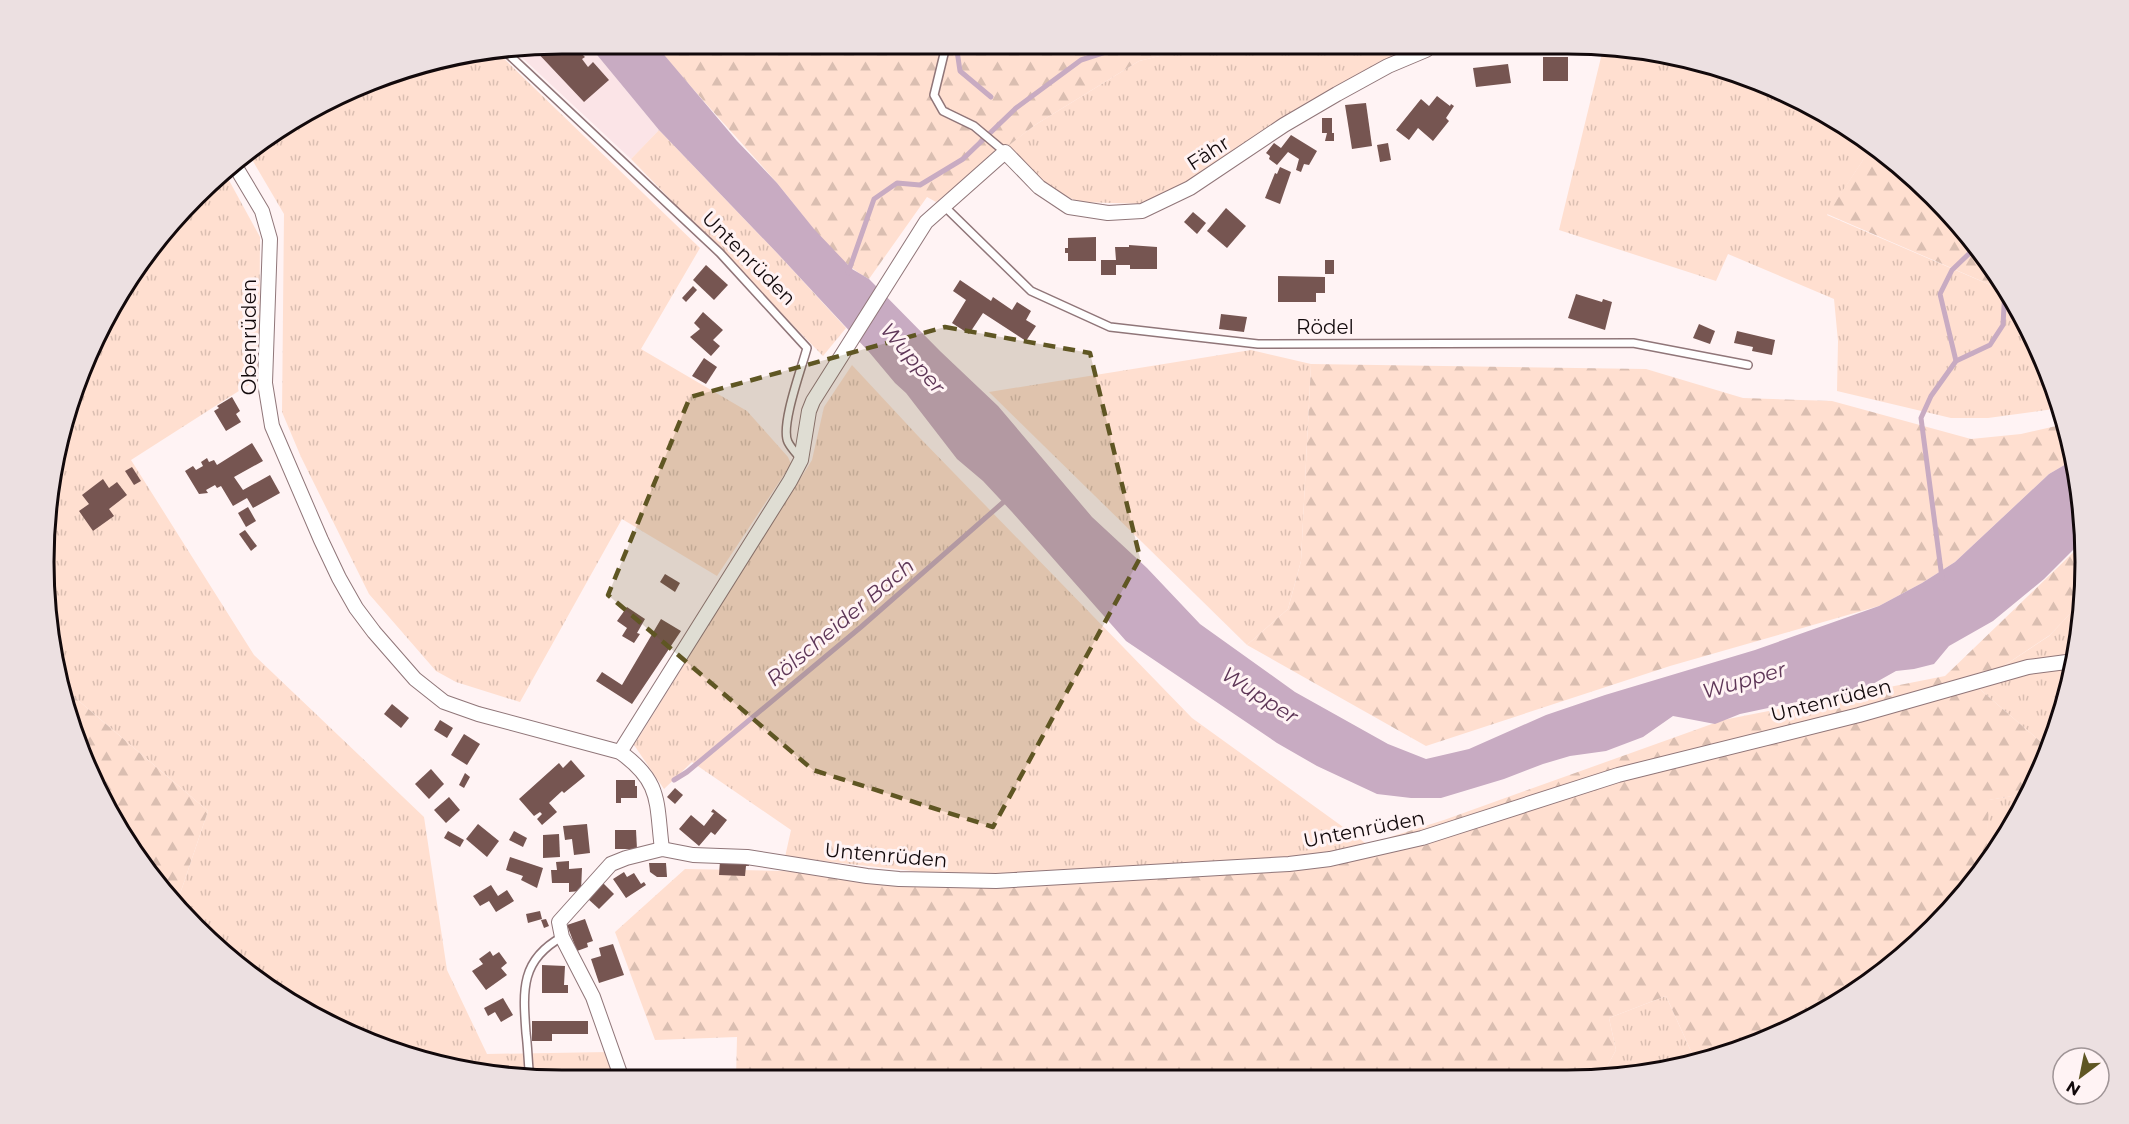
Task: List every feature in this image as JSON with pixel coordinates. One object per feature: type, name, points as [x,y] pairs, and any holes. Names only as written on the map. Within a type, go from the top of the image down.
[{"type":"street","name":"Fähr","points":[[1005,152],[1039,187],[1069,207],[1108,213],[1142,211],[1190,188],[1284,125],[1388,66],[1416,54]]},
{"type":"street","points":[[662,849],[657,805],[652,785],[644,771],[620,752],[733,574],[801,460],[809,411],[822,386],[904,254],[926,222],[1005,152]]},
{"type":"street","name":"Obenrüden","points":[[238,171],[262,211],[270,239],[265,383],[272,426],[339,578],[363,618],[415,679],[444,702],[460,709],[620,752]]},
{"type":"street","name":"Untenrüden","points":[[562,937],[560,922],[611,864],[662,849],[693,855],[747,857],[867,876],[984,881],[1289,864],[1330,859],[1452,830],[1618,775],[1859,715],[1980,679],[2065,661]]},
{"type":"street","points":[[562,937],[593,997],[619,1070]]},
{"type":"lane","name":"Fähr","points":[[944,54],[934,94],[944,111],[981,131],[1005,152]]},
{"type":"lane","name":"Untenrüden","points":[[512,57],[737,270],[807,348],[787,425],[787,441],[801,460]]},
{"type":"lane","name":"Rödel","points":[[944,206],[1031,291],[1110,327],[1258,344],[1633,343],[1748,365]]},
{"type":"lane","points":[[529,1069],[524,1002],[525,979],[540,952],[547,945],[562,937]]},
{"type":"highlighted area","points":[[945,327],[1090,353],[1140,558],[993,827],[813,770],[608,595],[690,397]]},
{"type":"shaded area","points":[[596,54],[659,130],[631,159],[520,56]]},
{"type":"green space","points":[[663,54],[1168,54],[1139,61],[1035,125],[936,202],[927,197],[869,279],[842,260],[830,248],[777,183]]},
{"type":"green space","points":[[1168,54],[1401,54],[1279,122],[1192,180],[1147,204],[1078,202],[1049,187],[1005,148],[1035,125],[1139,61]]},
{"type":"green space","points":[[1602,55],[1666,64],[1730,81],[1792,106],[1868,153],[1827,215],[1993,286],[2023,337],[2051,409],[1988,418],[1951,418],[1837,391],[1838,341],[1834,299],[1728,254],[1716,281],[1559,230]]},
{"type":"green space","points":[[503,57],[700,248],[641,349],[747,411],[788,457],[791,464],[717,576],[622,519],[520,702],[456,682],[436,671],[369,594],[301,457],[282,412],[284,214],[253,159],[308,122],[368,93],[431,71]]},
{"type":"green space","points":[[659,130],[846,328],[823,356],[631,159]]},
{"type":"green space","points":[[1868,153],[1902,180],[1949,227],[1993,286],[1827,214]]},
{"type":"green space","points":[[228,179],[260,237],[259,378],[131,460],[254,655],[424,817],[447,970],[487,1054],[608,1052],[614,1070],[529,1069],[496,1066],[431,1053],[368,1031],[308,1002],[253,965],[227,944],[179,896],[208,811],[72,695],[58,628],[54,562],[55,529],[58,496],[71,431],[106,337],[122,308],[159,253],[180,227]]},
{"type":"green space","points":[[1251,350],[1311,364],[1301,561],[1288,609],[1247,645],[989,392]]},
{"type":"green space","points":[[1311,364],[1646,369],[1743,398],[1832,401],[1971,439],[2021,434],[2056,426],[2065,465],[2049,474],[1955,562],[1879,606],[1670,666],[1426,746],[1247,645],[1288,609],[1301,561]]},
{"type":"green space","points":[[852,365],[1192,718],[1368,845],[1329,853],[1289,857],[995,876],[950,875],[785,857],[791,830],[692,762],[664,789],[634,745],[812,460],[824,407]]},
{"type":"green space","points":[[2075,551],[2073,611],[2050,635],[1975,685],[2041,742],[2019,795],[1989,800],[1987,847],[1970,871],[1949,897],[1937,910],[1935,908],[1934,912],[1902,944],[1849,984],[1792,1018],[1730,1043],[1692,1054],[1666,996],[1609,1018],[1616,1050],[1606,1068],[1600,1069],[736,1070],[737,1037],[655,1040],[615,932],[685,869],[783,871],[954,884],[1289,869],[1444,820],[1723,720],[1945,676]]},
{"type":"green space","points":[[2073,611],[2058,693],[2041,742],[1975,685],[2049,636]]},
{"type":"green space","points":[[72,695],[208,811],[179,896],[140,844],[106,787]]},
{"type":"green space","points":[[2019,795],[1986,848],[1988,800]]},
{"type":"green space","points":[[1666,996],[1692,1054],[1633,1066],[1606,1068],[1616,1050],[1609,1018]]},
{"type":"water","name":"Wupper","points":[[596,54],[663,54],[737,141],[777,183],[814,229],[852,269],[869,279],[998,406],[1092,517],[1147,568],[1200,624],[1295,692],[1388,744],[1426,759],[1469,749],[1546,715],[1755,650],[1879,606],[1955,562],[2049,474],[2065,465],[2071,496],[2075,548],[2044,579],[1993,621],[1949,646],[1934,664],[1896,671],[1855,694],[1802,701],[1740,714],[1715,724],[1673,716],[1643,737],[1606,751],[1570,756],[1441,798],[1411,798],[1377,794],[1317,766],[1277,743],[1126,641],[1012,512],[983,481],[957,459],[906,393],[869,352],[659,130]]},
{"type":"building","points":[[582,54],[585,57],[582,59],[588,67],[593,62],[609,80],[584,102],[539,55]]},
{"type":"building","points":[[1543,57],[1568,57],[1568,81],[1543,81]]},
{"type":"building","points":[[1508,64],[1511,83],[1476,87],[1473,68]]},
{"type":"building","points":[[1437,96],[1450,106],[1451,104],[1454,106],[1446,118],[1449,121],[1433,141],[1418,128],[1409,140],[1396,130],[1421,99],[1429,106]]},
{"type":"building","points":[[1366,103],[1372,146],[1352,149],[1345,105]]},
{"type":"building","points":[[1322,118],[1332,118],[1334,141],[1325,141],[1327,133],[1322,133]]},
{"type":"building","points":[[1291,135],[1317,151],[1309,165],[1304,164],[1301,172],[1296,170],[1299,159],[1288,152],[1277,165],[1269,159],[1270,156],[1266,153],[1274,143],[1281,148]]},
{"type":"building","points":[[1388,143],[1391,160],[1380,162],[1377,145]]},
{"type":"building","points":[[1280,167],[1291,172],[1280,204],[1265,198],[1275,173],[1277,174]]},
{"type":"building","points":[[1226,208],[1246,226],[1227,248],[1207,231]]},
{"type":"building","points":[[1193,212],[1206,223],[1197,234],[1184,222]]},
{"type":"building","points":[[1096,237],[1096,261],[1068,261],[1065,248],[1068,248],[1068,238]]},
{"type":"building","points":[[1129,245],[1157,247],[1157,269],[1130,269],[1130,265],[1116,265],[1116,275],[1101,275],[1101,260],[1116,260],[1115,247],[1129,247]]},
{"type":"building","points":[[1325,260],[1334,260],[1334,274],[1325,274]]},
{"type":"building","points":[[706,265],[728,285],[714,300],[693,280]]},
{"type":"building","points":[[1278,276],[1325,277],[1325,293],[1316,293],[1316,302],[1278,302]]},
{"type":"building","points":[[960,280],[991,301],[993,297],[1012,310],[1017,302],[1031,311],[1026,320],[1036,326],[1026,341],[983,313],[969,334],[952,323],[966,300],[953,291]]},
{"type":"building","points":[[693,286],[697,290],[686,302],[682,298]]},
{"type":"building","points":[[1576,294],[1602,302],[1603,299],[1612,302],[1605,330],[1568,318]]},
{"type":"building","points":[[703,312],[723,330],[713,340],[720,346],[711,356],[690,337],[700,329],[694,323]]},
{"type":"building","points":[[1221,314],[1247,317],[1244,332],[1219,329]]},
{"type":"building","points":[[1699,324],[1715,331],[1710,344],[1693,338]]},
{"type":"building","points":[[1737,331],[1775,340],[1772,355],[1752,351],[1753,347],[1734,343]]},
{"type":"building","points":[[704,358],[717,367],[706,384],[692,376]]},
{"type":"building","points":[[232,397],[240,411],[236,414],[241,422],[226,431],[214,411],[219,408],[217,406]]},
{"type":"building","points":[[252,443],[263,461],[234,477],[243,490],[270,475],[280,493],[253,508],[247,498],[233,506],[221,486],[217,488],[215,485],[206,490],[208,493],[199,494],[185,471],[193,466],[196,470],[203,466],[201,462],[207,458],[209,462],[214,460],[217,465]]},
{"type":"building","points":[[132,467],[141,481],[134,485],[125,471]]},
{"type":"building","points":[[103,479],[109,488],[117,482],[127,495],[109,509],[114,516],[93,531],[79,511],[89,504],[82,495]]},
{"type":"building","points":[[248,507],[256,521],[246,527],[238,513]]},
{"type":"building","points":[[245,530],[257,546],[251,551],[239,534]]},
{"type":"building","points":[[665,574],[680,583],[675,592],[660,582]]},
{"type":"building","points":[[627,607],[645,619],[634,643],[622,636],[627,628],[617,621]]},
{"type":"building","points":[[661,619],[681,631],[632,704],[596,681],[602,672],[622,685]]},
{"type":"building","points":[[392,704],[409,718],[401,728],[384,714]]},
{"type":"building","points":[[440,720],[453,728],[447,738],[434,730]]},
{"type":"building","points":[[464,734],[480,744],[467,765],[451,755]]},
{"type":"building","points":[[571,760],[585,776],[564,793],[562,791],[549,803],[557,812],[542,825],[537,819],[542,814],[540,812],[534,816],[519,799],[559,763],[563,768]]},
{"type":"building","points":[[431,769],[444,784],[429,799],[415,784]]},
{"type":"building","points":[[465,773],[470,777],[464,788],[459,785]]},
{"type":"building","points":[[616,780],[635,780],[637,798],[621,798],[621,803],[616,803]]},
{"type":"building","points":[[675,788],[683,795],[675,804],[667,797]]},
{"type":"building","points":[[449,797],[460,810],[446,823],[434,810]]},
{"type":"building","points":[[713,809],[727,820],[715,835],[711,832],[699,846],[679,829],[691,815],[704,826],[714,813],[711,812]]},
{"type":"building","points":[[478,824],[499,841],[487,857],[466,839]]},
{"type":"building","points":[[587,824],[590,853],[574,855],[572,839],[565,840],[563,826]]},
{"type":"building","points":[[615,830],[636,830],[637,849],[615,849]]},
{"type":"building","points":[[448,831],[464,840],[460,847],[444,838]]},
{"type":"building","points":[[514,831],[527,838],[523,847],[509,840]]},
{"type":"building","points":[[559,834],[560,857],[543,858],[543,835]]},
{"type":"building","points":[[510,857],[543,868],[537,888],[521,880],[523,876],[506,870]]},
{"type":"building","points":[[569,861],[569,869],[582,868],[581,891],[569,892],[569,883],[552,883],[551,870],[557,870],[556,862]]},
{"type":"building","points":[[720,861],[749,863],[749,866],[746,866],[745,876],[719,875]]},
{"type":"building","points":[[649,863],[666,863],[667,877],[657,877],[650,872]]},
{"type":"building","points":[[624,872],[627,877],[634,873],[641,884],[644,882],[646,885],[626,898],[613,879]]},
{"type":"building","points":[[602,882],[614,894],[599,909],[587,898]]},
{"type":"building","points":[[491,885],[498,896],[507,890],[514,901],[496,912],[489,901],[480,906],[473,896]]},
{"type":"building","points":[[540,911],[542,919],[528,923],[526,914]]},
{"type":"building","points":[[546,919],[549,926],[544,928],[541,920]]},
{"type":"building","points":[[585,919],[593,941],[587,943],[588,947],[577,951],[567,925]]},
{"type":"building","points":[[613,944],[624,975],[599,983],[591,959],[601,956],[599,948]]},
{"type":"building","points":[[490,951],[493,956],[499,952],[507,963],[501,968],[507,975],[486,990],[472,971],[483,964],[479,959]]},
{"type":"building","points":[[542,965],[565,966],[564,985],[568,985],[568,993],[542,993]]},
{"type":"building","points":[[503,998],[513,1015],[501,1022],[495,1012],[488,1016],[484,1008]]},
{"type":"building","points":[[532,1021],[588,1021],[588,1034],[552,1034],[552,1041],[532,1041]]},
{"type":"waterway","points":[[957,54],[960,71],[991,97]]},
{"type":"waterway","points":[[848,273],[874,199],[897,183],[920,185],[963,159],[1016,108],[1081,60],[1099,54]]},
{"type":"waterway","points":[[1942,578],[1921,418],[1931,396],[1956,361],[1940,294],[1952,270],[1970,253]]},
{"type":"waterway","points":[[1956,361],[1990,345],[2003,325],[2004,304]]},
{"type":"waterway","name":"Rölscheider Bach","points":[[674,780],[687,772],[861,627],[1007,499]]}]
